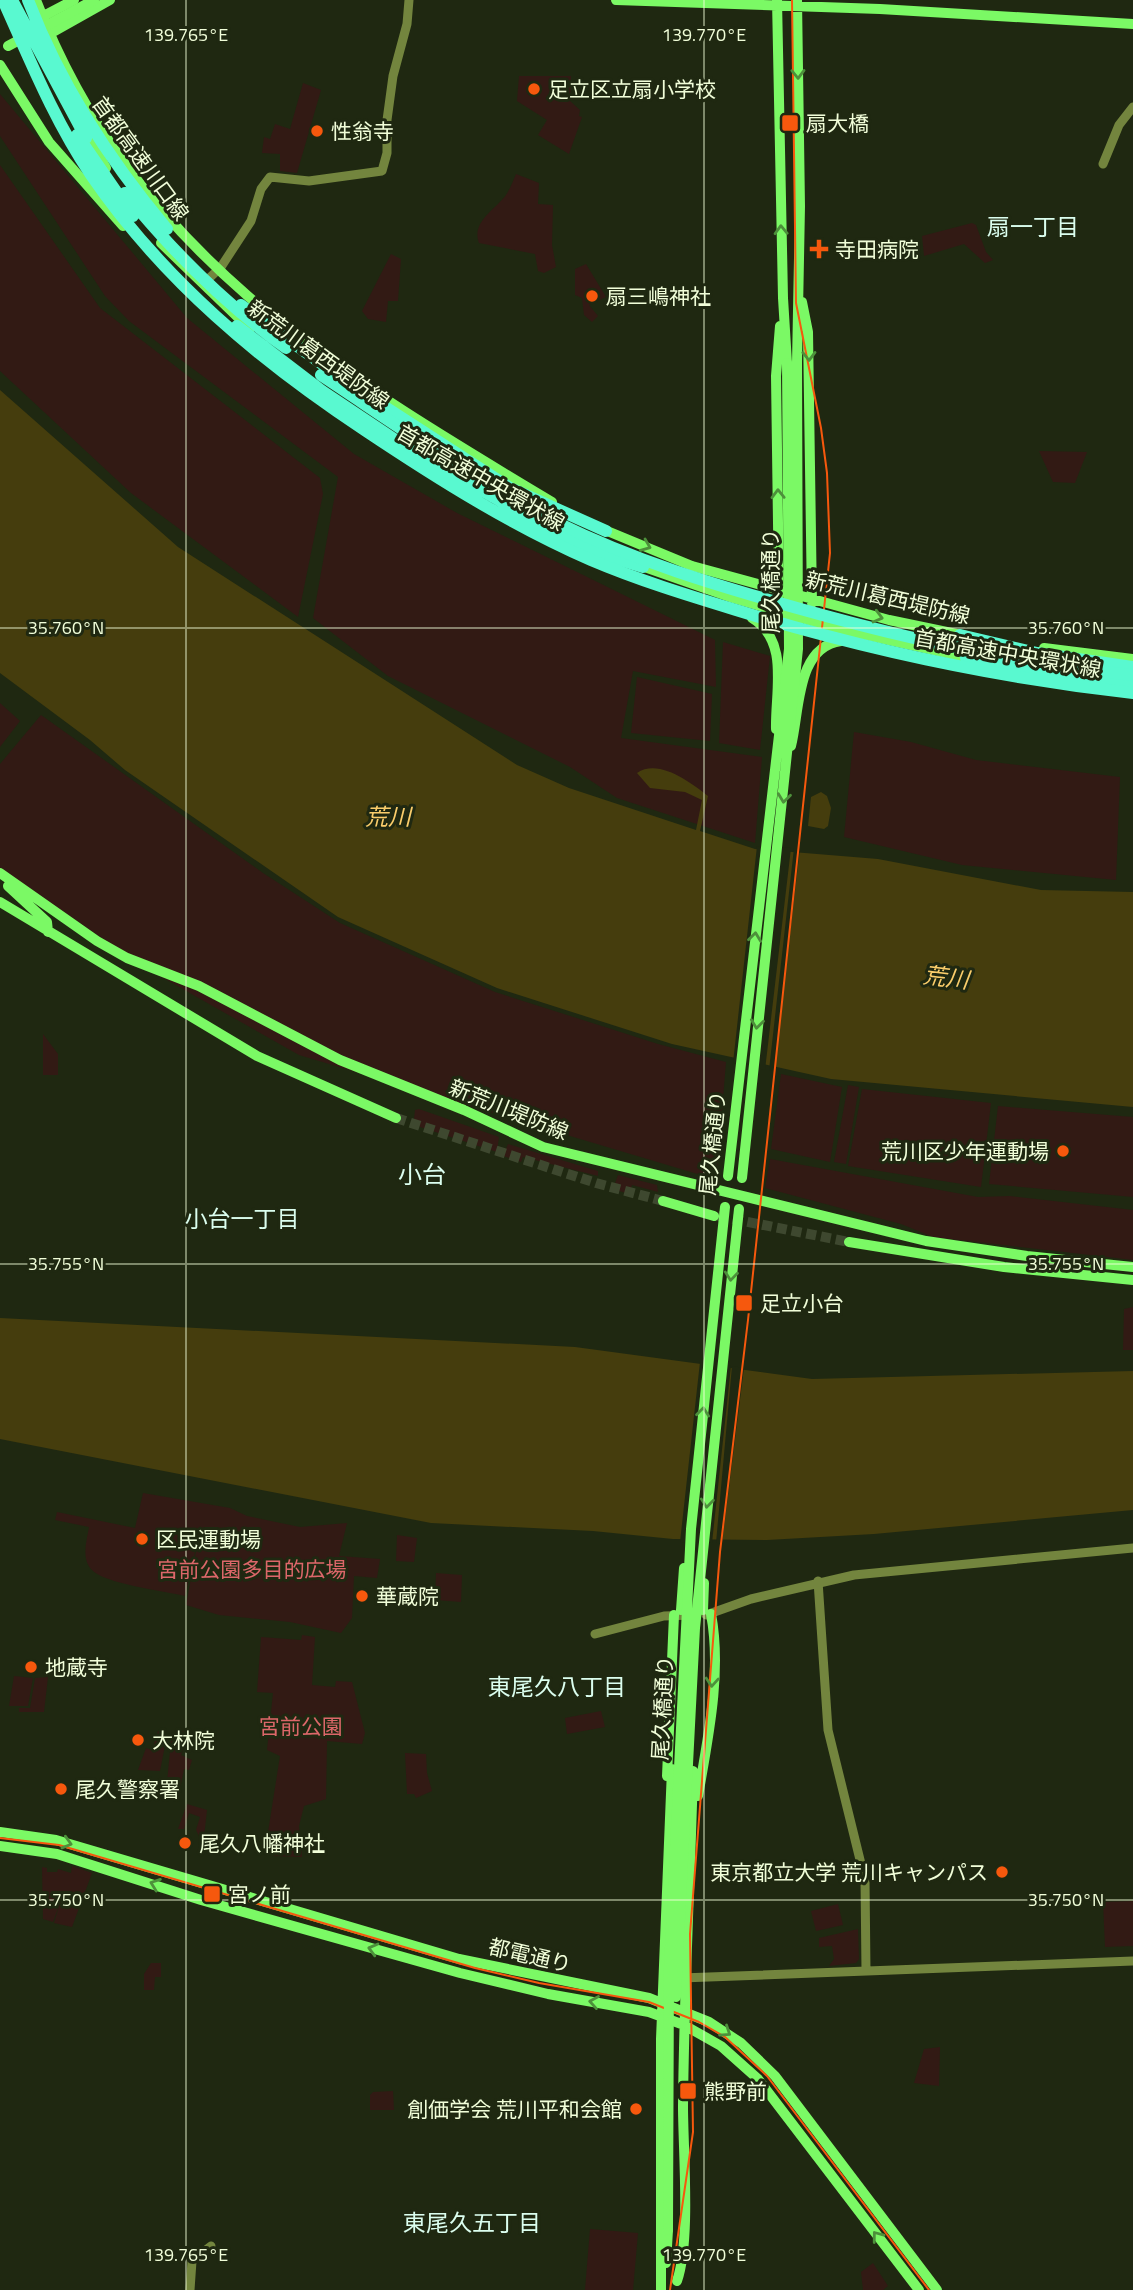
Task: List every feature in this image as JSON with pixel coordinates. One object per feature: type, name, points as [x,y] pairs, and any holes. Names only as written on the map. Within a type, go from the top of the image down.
[{"type":"highway","name":"首都高速中央環状線","points":[[3,0],[42,88],[79,157],[114,205],[170,271],[239,338],[309,393],[473,499],[592,561],[689,596],[866,646],[1010,676],[1133,686]]},
{"type":"highway","name":"首都高速中央環状線","points":[[13,0],[76,122],[121,187],[169,244],[218,293],[286,348],[407,431],[515,500],[590,538],[650,563],[726,589],[914,639],[1011,658],[1133,675]]},
{"type":"highway","name":"首都高速川口線","points":[[13,0],[32,47],[77,135],[125,212],[170,271]]},
{"type":"highway","name":"首都高速川口線","points":[[26,0],[67,85],[106,150],[150,210],[222,289]]},
{"type":"highway","points":[[77,135],[158,249],[243,331],[322,391],[403,445],[626,570]]},
{"type":"highway","name":"首都高速中央環状線","points":[[222,289],[286,348]]},
{"type":"highway","points":[[222,289],[348,383],[510,488],[606,531]]},
{"type":"highway","points":[[601,554],[643,567]]},
{"type":"highway","points":[[960,635],[1002,647],[1133,667]]},
{"type":"highway","points":[[966,658],[1133,686]]},
{"type":"highway","points":[[1004,671],[1056,675]]},
{"type":"main road","points":[[26,0],[45,36],[110,0]]},
{"type":"main road","points":[[36,0],[37,19]]},
{"type":"main road","points":[[37,19],[74,0]]},
{"type":"main road","points":[[4,48],[94,0]]},
{"type":"main road","points":[[616,0],[797,3],[1133,24]]},
{"type":"main road","name":"尾久橋通り","points":[[662,2290],[672,2230],[677,1968],[695,1628],[790,752],[799,620],[792,363],[783,298],[777,3]]},
{"type":"main road","name":"尾久橋通り","points":[[676,2285],[672,2230],[669,1967],[691,1529],[790,618],[792,363],[799,289],[797,3]]},
{"type":"main road","name":"新荒川葛西堤防線","points":[[45,36],[115,149],[175,226],[217,271],[329,362],[449,440],[606,531],[692,566],[779,591],[960,635],[1133,659]]},
{"type":"main road","name":"新荒川葛西堤防線","points":[[45,36],[114,184],[146,227],[201,285],[259,337],[406,439],[513,505],[643,567],[813,621],[966,658],[1133,686]]},
{"type":"main road","points":[[0,65],[42,132],[99,200],[167,269],[190,286],[201,285]]},
{"type":"main road","points":[[799,289],[808,332],[813,621]]},
{"type":"main road","points":[[779,611],[776,376],[783,298]]},
{"type":"main road","points":[[406,439],[408,449],[417,458],[465,489],[551,537],[626,570],[752,618],[766,629],[774,644],[778,664],[777,750]]},
{"type":"main road","points":[[790,752],[810,658],[821,646],[847,640],[1004,671],[1133,686]]},
{"type":"main road","points":[[0,875],[47,922],[48,932]]},
{"type":"main road","name":"新荒川堤防線","points":[[0,875],[116,952],[199,986],[300,1041],[364,1071],[464,1110],[543,1147],[926,1241],[1027,1256],[1133,1267]]},
{"type":"main road","points":[[0,902],[257,1056],[396,1118]]},
{"type":"main road","points":[[663,1201],[714,1216]]},
{"type":"main road","points":[[849,1242],[1004,1267],[1133,1280]]},
{"type":"main road","points":[[662,2290],[659,2267],[662,1969],[669,1800],[685,1550],[691,1529]]},
{"type":"main road","points":[[676,2285],[681,2268],[684,2197],[684,2010],[693,1771],[707,1541],[704,1532]]},
{"type":"main road","points":[[669,1800],[667,1773],[674,1615]]},
{"type":"main road","points":[[691,1836],[708,1737],[715,1635],[711,1615]]},
{"type":"main road","name":"都電通り","points":[[0,1832],[63,1842],[464,1960],[583,1986],[662,1996],[720,2028],[764,2064],[937,2290]]},
{"type":"main road","name":"都電通り","points":[[0,1846],[57,1854],[201,1900],[461,1973],[661,2016],[684,2025],[721,2046],[758,2079],[919,2290]]},
{"type":"street","points":[[201,285],[217,271],[251,221],[261,188],[271,177],[309,181],[382,171],[387,153],[387,120],[393,76],[407,24],[409,0]]},
{"type":"street","points":[[1103,164],[1119,125],[1133,107]]},
{"type":"street","points":[[595,1634],[674,1615],[711,1615],[718,1609],[818,1581],[854,1574],[1133,1548]]},
{"type":"street","points":[[818,1581],[828,1730],[865,1880],[866,1971]]},
{"type":"street","points":[[662,1969],[669,1977],[685,1978],[1133,1961]]},
{"type":"street","points":[[662,1996],[685,1978]]},
{"type":"street","points":[[190,2290],[192,2261],[211,2246]]},
{"type":"green space","points":[[519,76],[571,76],[570,101],[580,110],[579,116],[582,117],[569,154],[538,135],[547,120],[517,101]]},
{"type":"green space","points":[[303,83],[321,90],[297,173],[280,171],[280,154],[262,153],[264,137],[270,139],[275,124],[290,129]]},
{"type":"green space","points":[[0,94],[187,318],[354,454],[457,513],[715,640],[716,687],[633,671],[621,738],[762,757],[755,843],[617,798],[570,767],[388,676],[313,618],[338,477],[129,321],[105,296],[0,136]]},
{"type":"green space","points":[[0,165],[100,308],[320,478],[323,494],[298,617],[131,493],[0,371]]},
{"type":"green space","points":[[516,174],[539,183],[538,204],[553,205],[552,245],[556,267],[544,273],[538,271],[535,254],[479,243],[477,236],[481,223],[506,195]]},
{"type":"green space","points":[[972,223],[976,225],[986,252],[993,260],[985,263],[964,244],[924,256],[922,236]]},
{"type":"green space","points":[[391,254],[401,259],[398,301],[388,301],[386,322],[368,319],[362,311]]},
{"type":"green space","points":[[586,264],[606,297],[589,305],[598,316],[592,322],[584,315],[582,298],[575,295],[575,269]]},
{"type":"green space","points":[[1039,451],[1087,452],[1075,483],[1053,482]]},
{"type":"green space","points":[[723,642],[770,656],[760,750],[719,743]]},
{"type":"green space","points":[[637,677],[712,694],[710,741],[631,733]]},
{"type":"green space","points":[[0,703],[20,721],[0,747]]},
{"type":"green space","points":[[41,715],[263,873],[340,923],[495,992],[658,1044],[726,1062],[717,1173],[711,1178],[299,1055],[144,967],[0,868],[0,764]]},
{"type":"green space","points":[[854,732],[911,742],[976,760],[1120,777],[1116,880],[962,865],[844,837]]},
{"type":"green space","points":[[43,1034],[58,1054],[58,1075],[43,1075]]},
{"type":"green space","points":[[781,1074],[842,1087],[830,1162],[771,1149]]},
{"type":"green space","points":[[848,1085],[859,1087],[846,1164],[834,1162]]},
{"type":"green space","points":[[862,1089],[991,1103],[981,1187],[848,1166]]},
{"type":"green space","name":"荒川区少年運動場","points":[[998,1106],[1133,1117],[1133,1197],[989,1184]]},
{"type":"green space","points":[[419,1109],[499,1137],[497,1152],[420,1127],[414,1119],[415,1110]]},
{"type":"green space","points":[[508,1144],[598,1171],[598,1176],[523,1157],[521,1162],[503,1156]]},
{"type":"green space","points":[[770,1159],[978,1197],[1010,1196],[1133,1210],[1133,1260],[933,1237],[901,1224],[765,1188]]},
{"type":"green space","points":[[618,1175],[657,1185],[658,1192],[632,1185],[629,1194],[613,1189]]},
{"type":"green space","points":[[1133,1307],[1133,1350],[1123,1350],[1124,1309]]},
{"type":"green space","name":"宮前公園多目的広場","points":[[143,1493],[230,1508],[247,1516],[300,1527],[347,1523],[339,1556],[380,1559],[377,1578],[354,1576],[352,1618],[341,1633],[290,1622],[219,1615],[186,1605],[200,1530],[185,1596],[108,1579],[91,1569],[86,1559],[89,1527],[55,1520],[57,1512],[135,1528]]},
{"type":"green space","points":[[397,1535],[417,1538],[414,1562],[396,1561]]},
{"type":"green space","points":[[436,1573],[462,1575],[461,1602],[435,1600]]},
{"type":"green space","name":"宮前公園","points":[[302,1635],[315,1637],[312,1685],[335,1687],[336,1681],[352,1682],[365,1733],[362,1744],[327,1741],[326,1799],[304,1806],[299,1826],[302,1857],[271,1856],[268,1832],[280,1756],[267,1750],[273,1693],[257,1692],[261,1637],[301,1640]]},
{"type":"green space","points":[[14,1676],[33,1678],[28,1706],[9,1706]]},
{"type":"green space","points":[[48,1677],[44,1712],[19,1712],[19,1708],[30,1708],[35,1678]]},
{"type":"green space","points":[[601,1711],[605,1727],[567,1734],[565,1718]]},
{"type":"green space","points":[[177,1729],[189,1734],[181,1755],[192,1760],[189,1770],[184,1769],[179,1793],[174,1792],[172,1795],[166,1793],[171,1741]]},
{"type":"green space","points":[[158,1731],[167,1735],[160,1771],[138,1770],[146,1748],[152,1750]]},
{"type":"green space","points":[[405,1753],[426,1754],[432,1791],[416,1798],[414,1794],[407,1794]]},
{"type":"green space","points":[[187,1804],[207,1810],[204,1837],[200,1838],[196,1830],[200,1817],[189,1813],[184,1829],[178,1829]]},
{"type":"green space","points":[[72,1866],[92,1873],[72,1927],[54,1923],[60,1903],[53,1922],[43,1919],[42,1867],[47,1868],[47,1872],[57,1872],[58,1869],[71,1873]]},
{"type":"green space","points":[[1133,1901],[1133,1946],[1105,1947],[1103,1902]]},
{"type":"green space","points":[[838,1904],[843,1925],[816,1931],[811,1911]]},
{"type":"green space","points":[[858,1929],[859,1959],[856,1963],[829,1966],[834,1959],[832,1946],[819,1947],[819,1938]]},
{"type":"green space","points":[[151,1963],[161,1963],[161,1977],[155,1977],[154,1990],[144,1990],[144,1974]]},
{"type":"green space","points":[[940,2047],[939,2086],[914,2083],[924,2049]]},
{"type":"green space","points":[[393,2091],[394,2110],[370,2110],[370,2095],[373,2092]]},
{"type":"green space","points":[[590,2229],[638,2233],[633,2290],[585,2290]]},
{"type":"green space","points":[[873,2263],[888,2286],[883,2290],[863,2290],[861,2272]]},
{"type":"water","name":"荒川","points":[[0,390],[178,547],[517,765],[569,788],[696,830],[702,800],[685,792],[650,788],[637,773],[655,768],[665,770],[684,779],[708,796],[700,831],[755,849],[878,859],[1041,890],[1133,892],[1133,1107],[831,1079],[672,1044],[497,988],[338,917],[125,770],[90,740],[0,673]]},
{"type":"water","points":[[821,792],[827,796],[831,808],[828,826],[824,829],[808,826],[811,797]]},
{"type":"water","points":[[0,1318],[575,1347],[812,1379],[1133,1371],[1133,1510],[874,1534],[767,1540],[673,1539],[593,1531],[431,1523],[0,1439]]},
{"type":"pier","points":[[757,846],[791,848],[765,1070],[733,1063]]},
{"type":"pier","points":[[794,848],[800,848],[774,1071],[769,1070]]},
{"type":"pier","points":[[700,1362],[731,1366],[712,1543],[680,1542]]},
{"type":"pier","points":[[732,1366],[744,1368],[722,1543],[716,1543]]},
{"type":"tunnel","points":[[396,1118],[596,1183],[663,1201]]},
{"type":"tunnel","points":[[718,1216],[849,1242]]},
{"type":"tram line","points":[[670,2290],[693,2132],[690,1934],[720,1552],[748,1320],[830,553],[827,473],[821,428],[796,303],[792,0]]},
{"type":"tram line","points":[[0,1838],[59,1845],[475,1968],[539,1983],[649,2002],[699,2022],[725,2037],[767,2076],[929,2290]]},
{"type":"place","name":"足立区立扇小学校","points":[[534,89]]},
{"type":"place","name":"扇大橋","points":[[790,123]]},
{"type":"place","name":"性翁寺","points":[[317,131]]},
{"type":"place","name":"寺田病院","points":[[819,249]]},
{"type":"place","name":"扇三嶋神社","points":[[592,296]]},
{"type":"place","name":"荒川区少年運動場","points":[[1063,1151]]},
{"type":"place","name":"足立小台","points":[[744,1303]]},
{"type":"place","name":"区民運動場","points":[[142,1539]]},
{"type":"place","name":"華蔵院","points":[[362,1596]]},
{"type":"place","name":"地蔵寺","points":[[31,1667]]},
{"type":"place","name":"大林院","points":[[138,1740]]},
{"type":"place","name":"尾久警察署","points":[[61,1789]]},
{"type":"place","name":"尾久八幡神社","points":[[185,1843]]},
{"type":"place","name":"東京都立大学 荒川キャンパス","points":[[1002,1872]]},
{"type":"place","name":"宮ノ前","points":[[212,1894]]},
{"type":"place","name":"熊野前","points":[[688,2091]]},
{"type":"place","name":"創価学会 荒川平和会館","points":[[636,2109]]},
{"type":"district","name":"扇一丁目","points":[[1033,226]]},
{"type":"district","name":"小台","points":[[422,1174]]},
{"type":"district","name":"小台一丁目","points":[[242,1218]]},
{"type":"district","name":"東尾久八丁目","points":[[557,1686]]},
{"type":"district","name":"東尾久五丁目","points":[[472,2222]]}]
